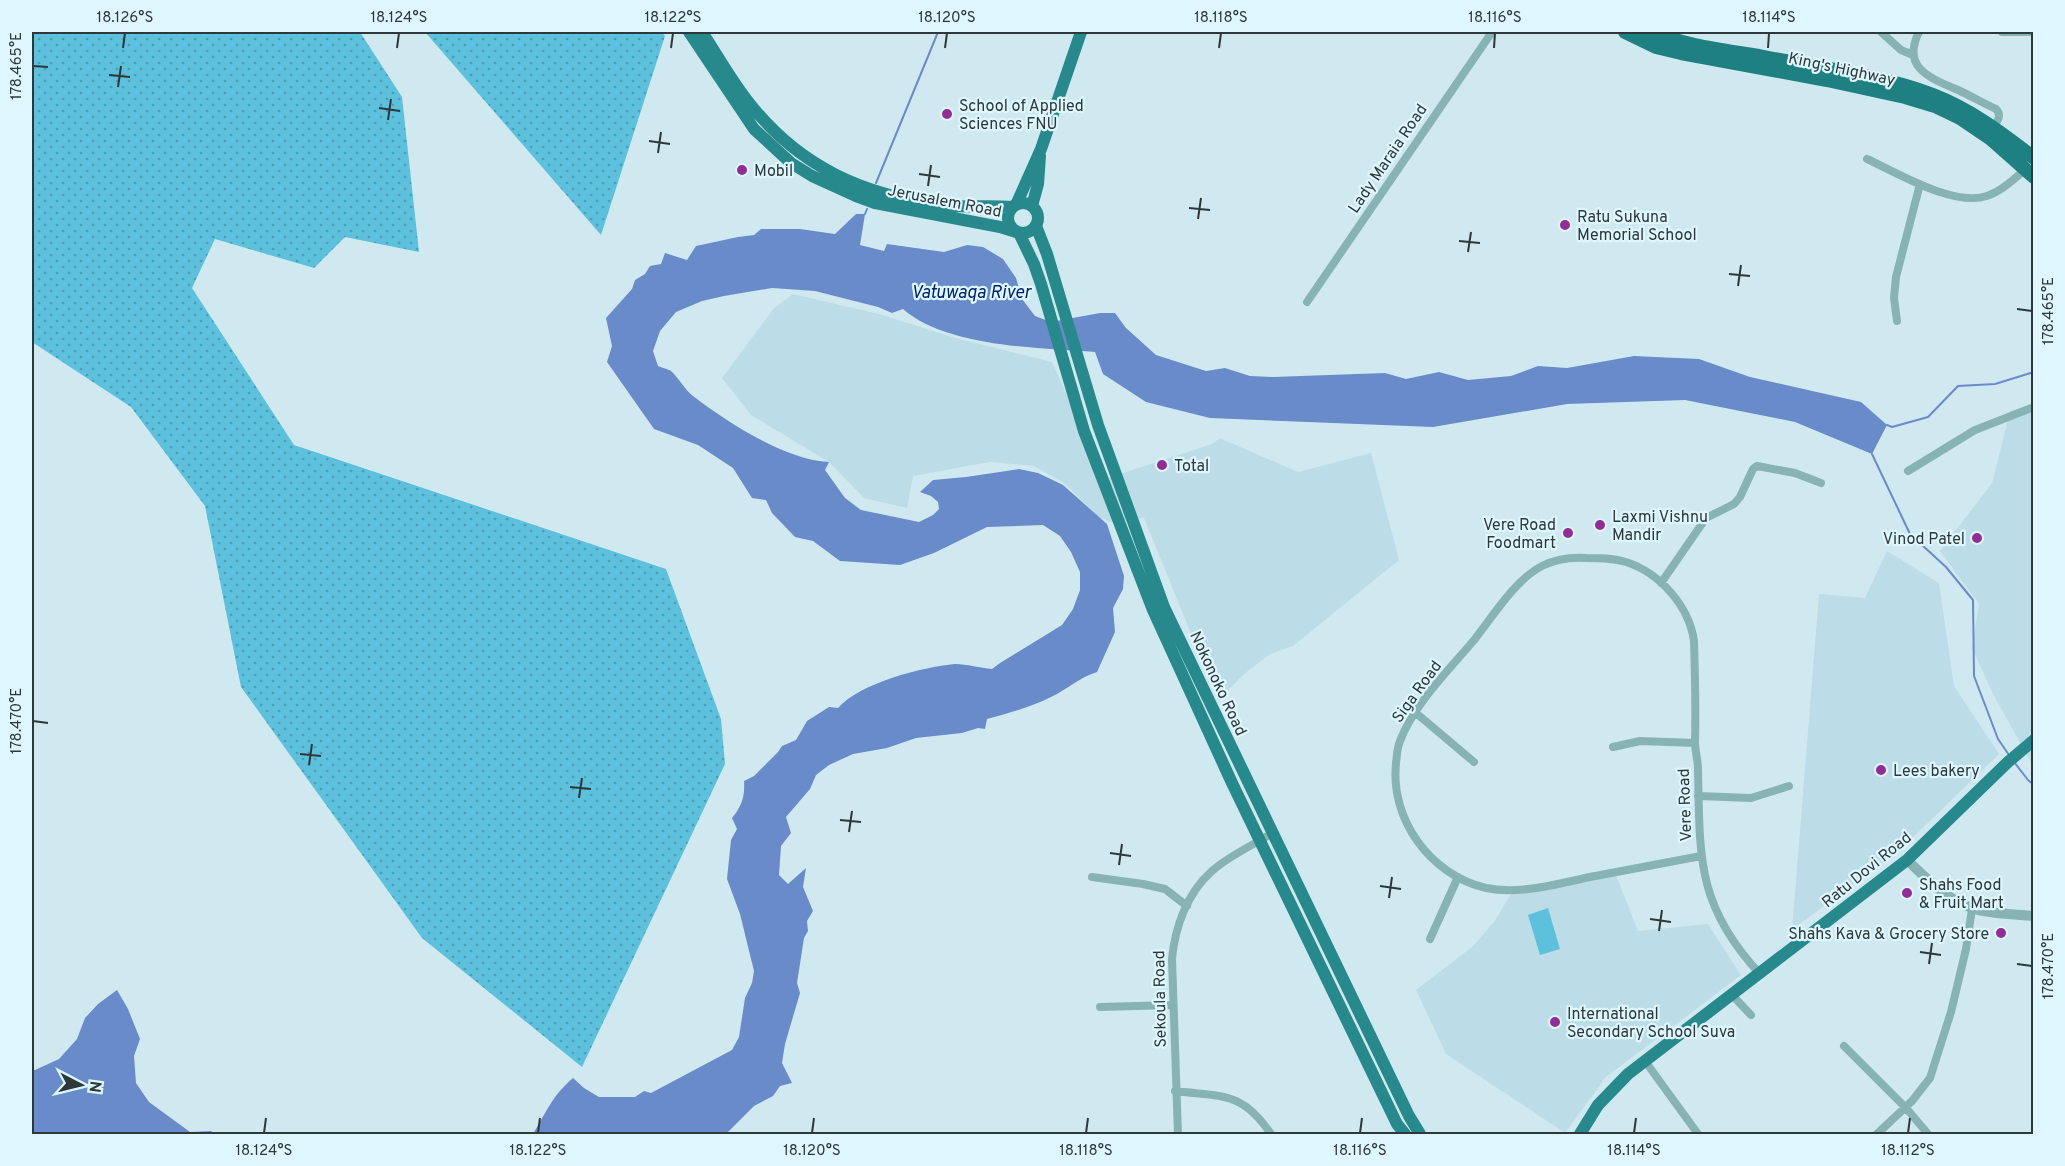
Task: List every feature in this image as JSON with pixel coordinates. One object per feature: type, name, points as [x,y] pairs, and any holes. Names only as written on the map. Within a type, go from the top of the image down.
[{"type":"highway","name":"King's Highway","points":[[1625,32],[1656,47],[1681,53],[1827,80],[1935,106],[1968,123],[2031,168]]},
{"type":"highway","name":"King's Highway","points":[[1652,32],[1709,48],[1856,75],[1935,96],[1994,127],[2031,168]]},
{"type":"main road","name":"Jerusalem Road","points":[[689,32],[754,129],[791,163],[812,176],[875,203],[1018,232]]},
{"type":"main road","name":"Jerusalem Road","points":[[702,32],[750,104],[770,126],[788,145],[834,174],[861,187],[896,198],[942,205],[1014,206]]},
{"type":"main road","points":[[1014,206],[1024,203],[1032,206],[1038,217],[1036,226],[1029,232],[1018,232],[1009,225],[1008,220],[1014,206],[1041,148],[1081,32]]},
{"type":"main road","points":[[1032,206],[1038,184],[1041,148]]},
{"type":"main road","name":"Nokonoko Road","points":[[1036,226],[1047,254],[1062,309],[1144,570]]},
{"type":"main road","name":"Nokonoko Road","points":[[1018,232],[1034,264],[1084,431],[1144,570],[1164,607],[1397,1124],[1405,1134]]},
{"type":"main road","name":"Ratu Dovi Road","points":[[1580,1134],[1598,1105],[1628,1074],[1907,860],[2008,762],[2034,740]]},
{"type":"main road","name":"Nokonoko Road","points":[[1267,837],[1408,1116],[1420,1134]]},
{"type":"street","name":"Lady Maraia Road","points":[[1307,302],[1492,32]]},
{"type":"street","points":[[1881,32],[1901,50],[1913,55]]},
{"type":"street","points":[[1920,32],[1915,40],[1913,55],[1915,62],[1924,73],[1996,108],[1999,117],[1994,127]]},
{"type":"street","points":[[2002,32],[2034,32]]},
{"type":"street","points":[[1867,159],[1951,196],[1972,198],[1987,196],[2006,187],[2031,168]]},
{"type":"street","points":[[1897,321],[1894,298],[1896,277],[1920,184]]},
{"type":"street","points":[[1908,471],[1975,430],[2034,407]]},
{"type":"street","points":[[1661,583],[1706,518],[1734,504],[1740,498],[1757,466],[1795,473],[1821,483]]},
{"type":"street","name":"Siga Road","points":[[1689,620],[1680,604],[1661,583],[1641,568],[1606,558],[1567,558],[1542,566],[1512,592],[1436,685],[1407,725],[1399,743],[1395,774],[1400,809],[1416,840],[1426,852],[1458,877],[1486,888],[1511,890],[1554,884],[1701,856]]},
{"type":"street","name":"Vere Road","points":[[1689,620],[1694,640],[1695,743],[1701,856],[1712,904],[1741,954],[1760,974]]},
{"type":"street","points":[[1416,713],[1474,762]]},
{"type":"street","points":[[1613,747],[1629,742],[1695,743]]},
{"type":"street","points":[[1698,796],[1751,798],[1789,786]]},
{"type":"street","name":"Sekoula Road","points":[[1178,1134],[1173,1005],[1174,937],[1198,886],[1211,871],[1238,852],[1267,837]]},
{"type":"street","points":[[1907,860],[1934,885],[1972,909],[2034,916]]},
{"type":"street","points":[[1092,877],[1165,889],[1187,906]]},
{"type":"street","points":[[1430,939],[1458,877]]},
{"type":"street","points":[[1877,1134],[1906,1108],[1930,1078],[1941,1047],[1966,949],[1972,909]]},
{"type":"street","points":[[1732,995],[1751,1015]]},
{"type":"street","points":[[1100,1007],[1173,1005]]},
{"type":"street","points":[[1844,1046],[1906,1108],[1928,1134]]},
{"type":"street","points":[[1645,1061],[1698,1134]]},
{"type":"street","points":[[1175,1091],[1237,1100],[1255,1112],[1271,1134]]},
{"type":"shaded area","points":[[32,32],[360,32],[402,97],[419,252],[345,237],[314,268],[215,239],[192,288],[294,445],[666,569],[721,719],[725,764],[582,1067],[422,938],[241,687],[205,506],[131,407],[32,342]]},
{"type":"shaded area","points":[[425,32],[662,32],[665,36],[601,235]]},
{"type":"shaded area","points":[[793,294],[879,314],[952,337],[1052,362],[1105,479],[1212,444],[1220,438],[1298,472],[1371,453],[1399,560],[1293,646],[1270,654],[1244,674],[1218,700],[1144,518],[1110,522],[1098,516],[1064,483],[1034,466],[990,462],[913,476],[907,508],[864,498],[829,462],[751,415],[722,378],[774,308]]},
{"type":"shaded area","points":[[2033,404],[2033,766],[1993,694],[1972,648],[1979,604],[1940,551],[1992,483],[2010,411]]},
{"type":"shaded area","points":[[1887,551],[1939,583],[1954,686],[1999,754],[1905,845],[1792,930],[1819,594],[1865,598]]},
{"type":"shaded area","name":"International Secondary School Suva","points":[[1616,875],[1638,931],[1708,924],[1741,975],[1606,1077],[1565,1133],[1446,1054],[1416,990],[1472,947],[1494,922],[1511,894]]},
{"type":"shaded area","points":[[1548,908],[1560,949],[1540,955],[1528,915]]},
{"type":"water","name":"Vatuwaqa River","points":[[856,214],[865,214],[860,245],[884,251],[887,244],[944,252],[967,245],[983,247],[1003,259],[1016,278],[1022,299],[1035,316],[1051,322],[1100,313],[1115,313],[1126,328],[1156,355],[1206,371],[1225,368],[1250,376],[1273,377],[1385,373],[1406,379],[1439,372],[1468,380],[1511,376],[1538,366],[1567,368],[1634,356],[1699,359],[1750,377],[1861,402],[1887,425],[1872,454],[1795,422],[1685,400],[1567,404],[1433,427],[1210,418],[1146,402],[1103,374],[1095,352],[1021,347],[968,338],[921,322],[903,309],[892,313],[878,307],[815,291],[772,288],[702,301],[676,312],[660,331],[653,351],[658,366],[671,371],[690,393],[739,428],[794,454],[812,460],[829,462],[825,470],[845,498],[861,510],[919,522],[939,509],[938,502],[931,496],[920,492],[933,480],[1019,469],[1038,473],[1063,485],[1107,524],[1124,576],[1123,589],[1113,608],[1115,632],[1097,672],[1043,701],[987,719],[985,729],[978,728],[962,733],[916,738],[887,748],[853,754],[829,765],[816,775],[810,789],[786,817],[791,833],[781,846],[779,875],[788,884],[806,868],[803,887],[813,911],[807,921],[808,931],[804,938],[797,983],[800,993],[785,1044],[782,1063],[792,1083],[780,1086],[773,1096],[754,1106],[726,1134],[533,1134],[555,1098],[573,1078],[599,1097],[635,1097],[644,1091],[651,1093],[732,1050],[739,1037],[745,998],[752,983],[754,971],[740,914],[727,879],[731,840],[737,829],[732,818],[742,801],[744,781],[754,776],[782,746],[796,740],[807,721],[829,707],[838,708],[848,699],[876,684],[909,673],[955,664],[992,669],[1062,625],[1073,609],[1080,590],[1080,572],[1071,552],[1060,536],[1043,525],[987,527],[934,553],[900,565],[840,561],[813,541],[795,537],[772,513],[766,500],[752,498],[733,468],[698,445],[654,429],[607,362],[612,346],[606,318],[632,289],[635,280],[645,274],[650,266],[661,264],[665,253],[687,260],[696,246],[754,235],[761,229],[800,229],[835,234]]},
{"type":"water","points":[[117,990],[128,1009],[140,1039],[134,1056],[136,1083],[149,1102],[190,1132],[211,1131],[215,1134],[32,1134],[32,1069],[35,1070],[59,1059],[77,1039],[85,1018],[98,1004]]},
{"type":"waterway","points":[[876,183],[938,32]]},
{"type":"waterway","points":[[865,214],[867,209]]},
{"type":"waterway","points":[[1887,425],[1892,427],[1928,417],[1958,386],[1995,384],[2034,372]]},
{"type":"waterway","points":[[1872,454],[1910,534],[1946,567],[1973,600],[1974,676],[1998,739],[2009,755]]},
{"type":"waterway","points":[[2014,762],[2034,785]]},
{"type":"place","name":"School of Applied Sciences FNU","points":[[947,114]]},
{"type":"place","name":"Mobil","points":[[742,170]]},
{"type":"place","name":"Ratu Sukuna Memorial School","points":[[1565,225]]},
{"type":"place","name":"Total","points":[[1162,465]]},
{"type":"place","name":"Laxmi Vishnu Mandir","points":[[1600,525]]},
{"type":"place","name":"Vere Road Foodmart","points":[[1568,533]]},
{"type":"place","name":"Vinod Patel","points":[[1977,538]]},
{"type":"place","name":"Lees bakery","points":[[1881,770]]},
{"type":"place","name":"Shahs Food & Fruit Mart","points":[[1907,893]]},
{"type":"place","name":"Shahs Kava & Grocery Store","points":[[2001,933]]},
{"type":"place","name":"International Secondary School Suva","points":[[1555,1022]]}]
